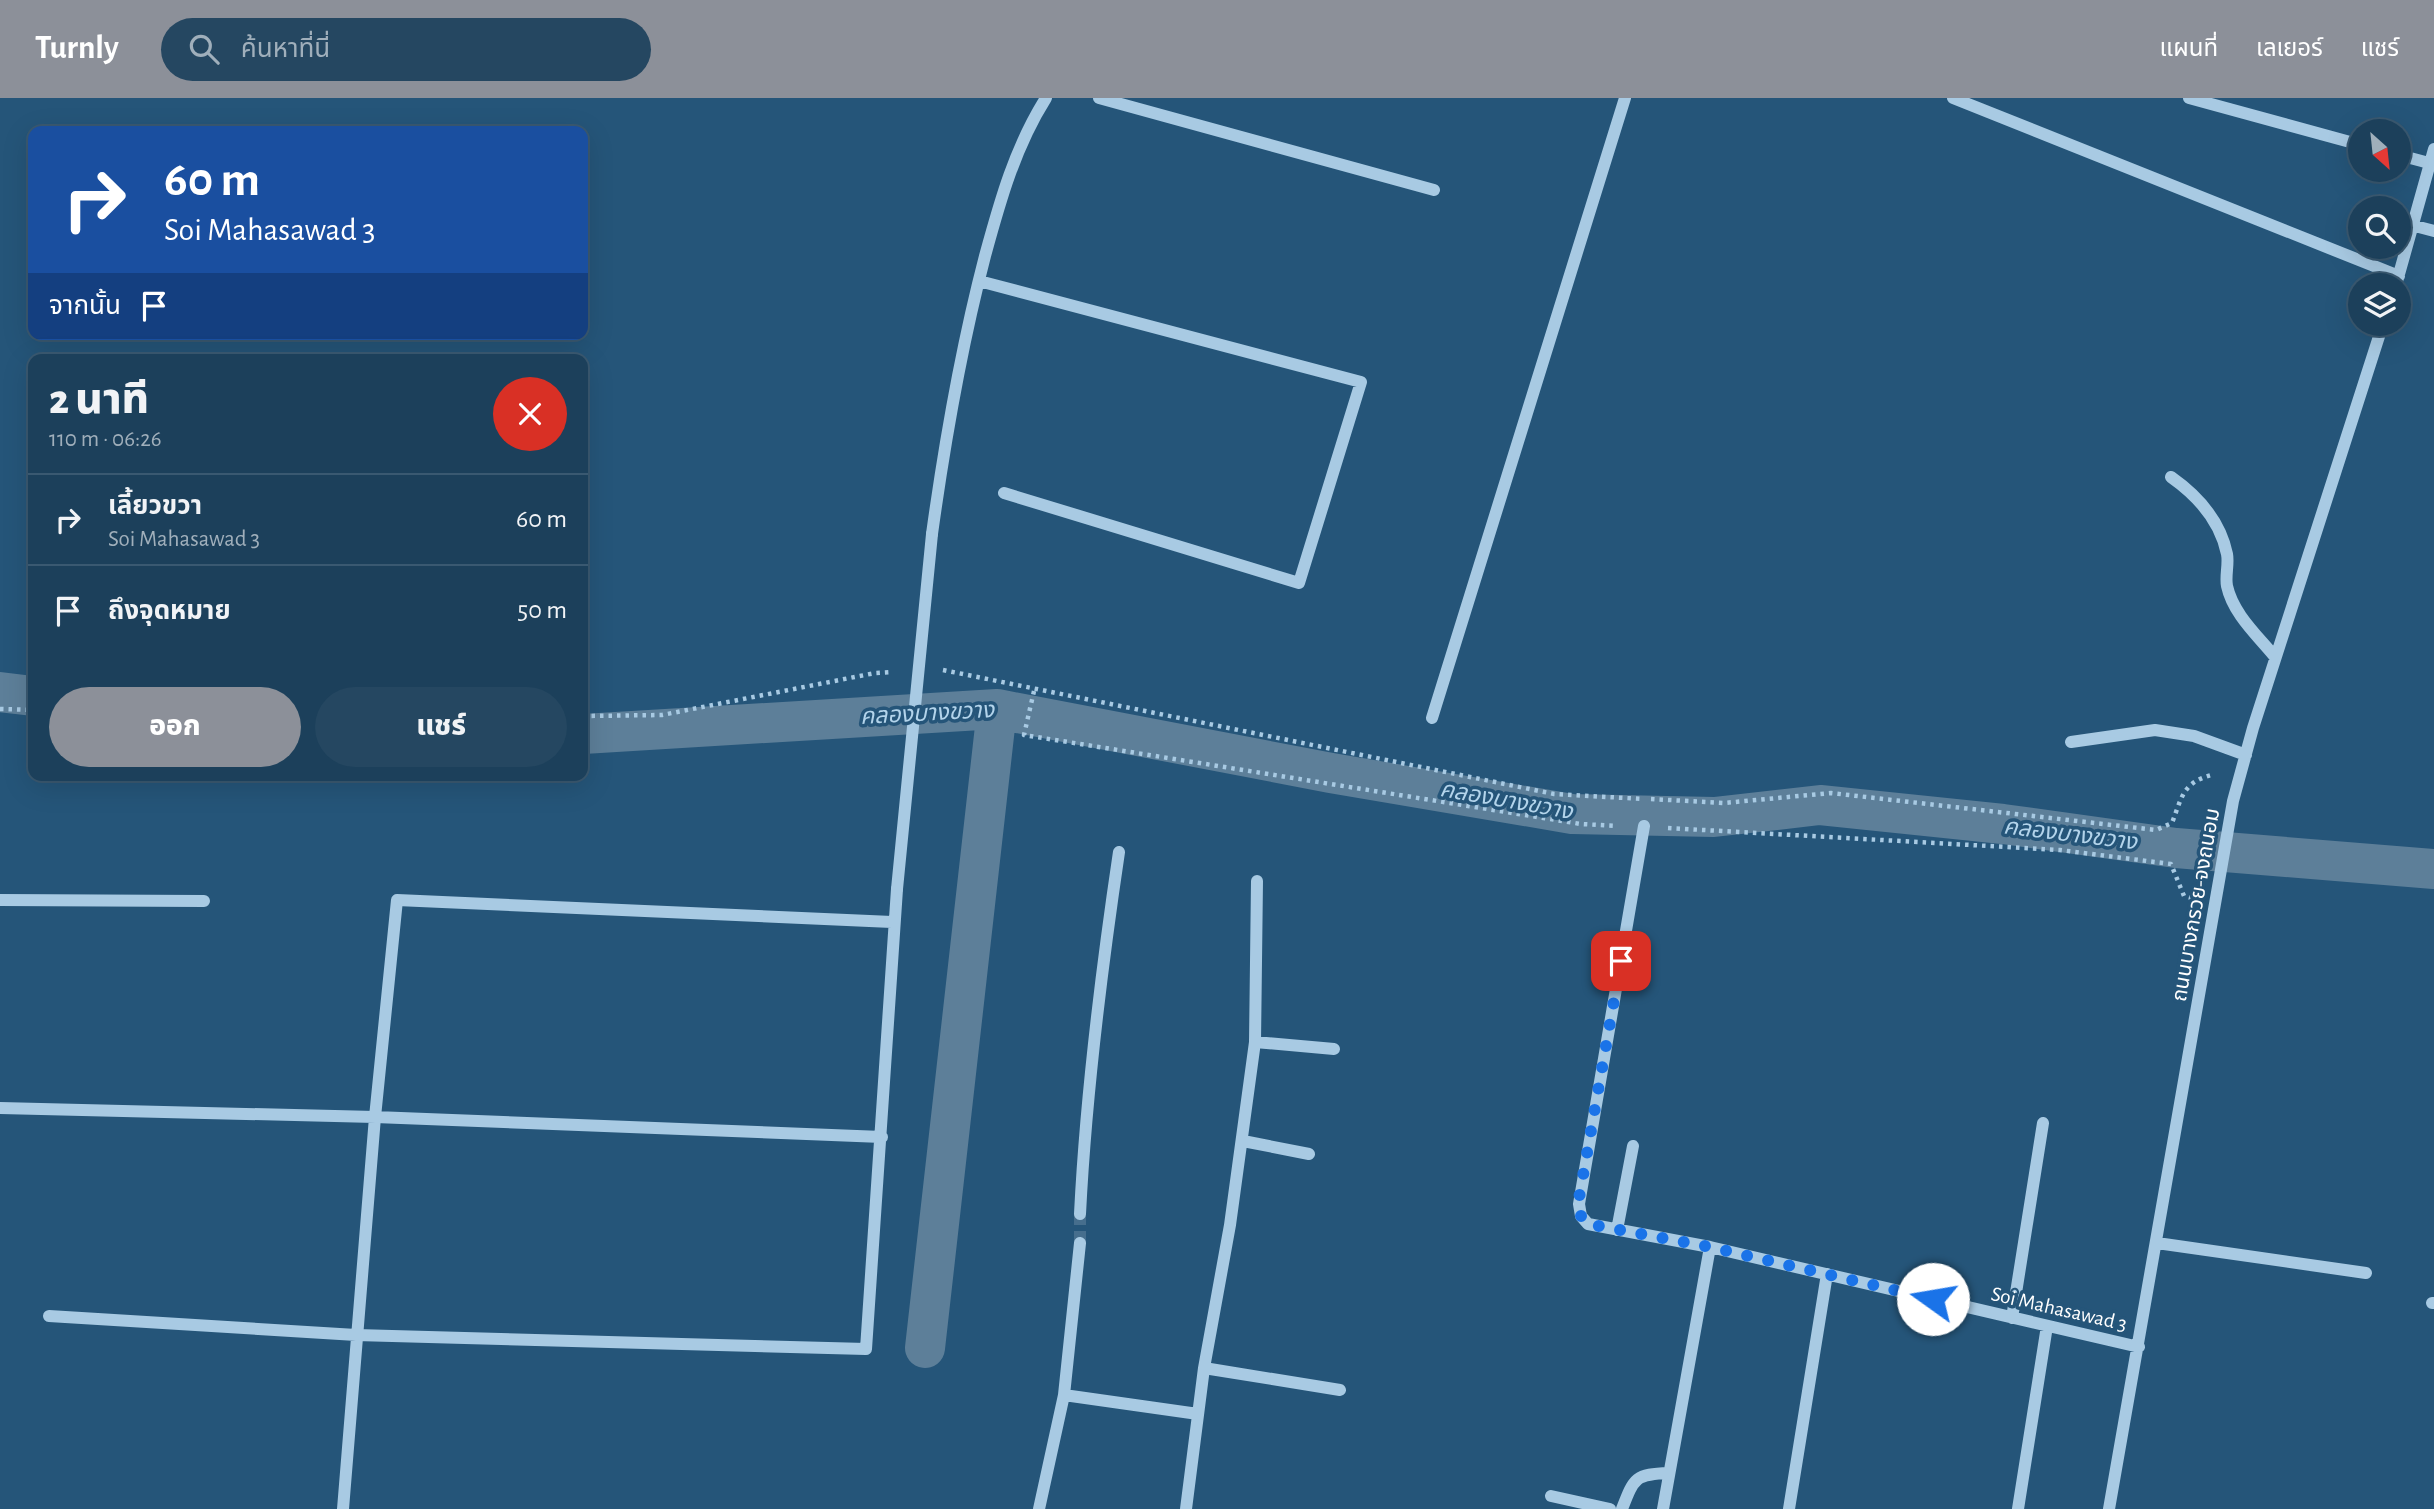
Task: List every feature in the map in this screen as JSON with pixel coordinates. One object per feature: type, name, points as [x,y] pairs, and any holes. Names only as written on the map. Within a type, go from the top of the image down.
[{"type":"street","points":[[49,1316],[356,1335],[866,1349],[882,1137],[892,922],[932,534],[954,387],[979,281],[1004,186],[1030,124],[1046,98]]},
{"type":"street","points":[[1099,98],[1434,190]]},
{"type":"street","points":[[1432,718],[1625,98]]},
{"type":"street","points":[[1953,98],[2379,273]]},
{"type":"street","points":[[2189,98],[2348,141]]},
{"type":"street","points":[[2400,273],[2434,149]]},
{"type":"street","points":[[2412,158],[2429,163]]},
{"type":"street","points":[[2415,226],[2434,231]]},
{"type":"street","points":[[979,281],[1362,382],[1299,583],[1004,493]]},
{"type":"street","name":"ถนนบางกรวย-จงถนอม","points":[[2109,1509],[2238,784],[2275,657],[2380,336]]},
{"type":"street","points":[[2171,477],[2193,493],[2208,510],[2227,553],[2227,586],[2237,611],[2275,657]]},
{"type":"street","points":[[2071,742],[2155,730],[2194,736],[2246,755]]},
{"type":"street","name":"Soi Mahasawad 3","points":[[1644,827],[1578,1204],[1581,1216],[1588,1224],[1710,1247],[2138,1347]]},
{"type":"street","points":[[1080,1214],[1098,988],[1119,852]]},
{"type":"street","points":[[1186,1509],[1204,1368],[1243,1141],[1255,1042],[1257,881]]},
{"type":"street","points":[[0,900],[204,901]]},
{"type":"street","points":[[343,1509],[375,1117],[397,900],[892,922]]},
{"type":"street","points":[[1255,1042],[1334,1049]]},
{"type":"street","points":[[0,1108],[375,1117],[882,1137]]},
{"type":"street","points":[[2012,1318],[2043,1123]]},
{"type":"street","points":[[1243,1141],[1309,1154]]},
{"type":"street","points":[[1617,1230],[1633,1146]]},
{"type":"street","points":[[1039,1509],[1064,1395],[1080,1243]]},
{"type":"street","points":[[2157,1243],[2366,1273]]},
{"type":"street","points":[[1663,1509],[1710,1247]]},
{"type":"street","points":[[1789,1509],[1827,1274]]},
{"type":"street","points":[[2018,1509],[2047,1326]]},
{"type":"street","points":[[1204,1368],[1340,1390]]},
{"type":"street","points":[[1064,1395],[1198,1414]]},
{"type":"street","points":[[1622,1509],[1632,1484],[1641,1476],[1669,1473]]},
{"type":"street","points":[[1551,1496],[1610,1509]]},
{"type":"path","points":[[936,670],[948,670],[1034,692],[1554,794],[1724,803],[1830,793],[2156,830],[2172,823],[2184,790],[2195,779],[2242,768]]},
{"type":"path","points":[[588,716],[662,715],[875,673],[899,672]]},
{"type":"path","points":[[1024,735],[1034,692]]},
{"type":"path","points":[[0,709],[28,710]]},
{"type":"waterway","name":"คลองบางขวาง","points":[[0,692],[28,695]]},
{"type":"waterway","name":"คลองบางขวาง","points":[[588,734],[997,709],[1331,773],[1572,814],[1714,817],[1820,805],[2003,824],[2176,848],[2434,869]]},
{"type":"waterway","points":[[925,1348],[997,709]]},
{"type":"tunnel","points":[[1080,1214],[1080,1243]]},
{"type":"route","points":[[1621,961],[1578,1204],[1581,1216],[1588,1224],[1710,1247],[1933,1299]]}]
